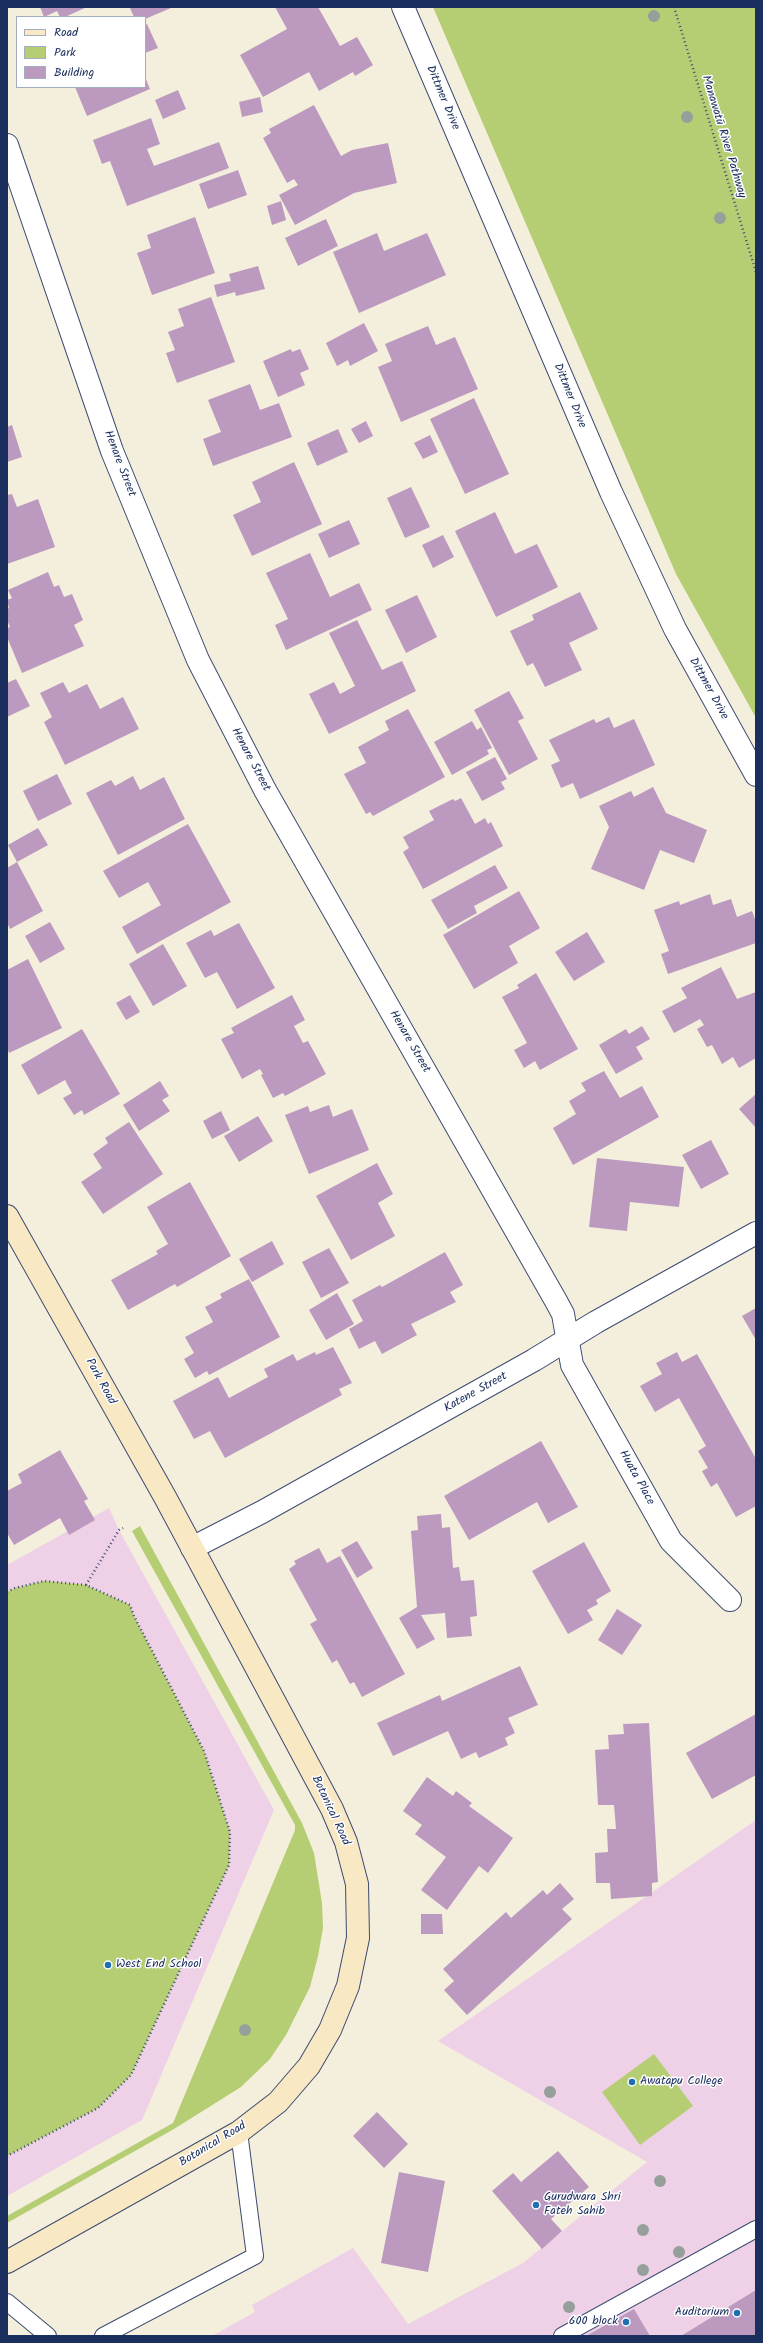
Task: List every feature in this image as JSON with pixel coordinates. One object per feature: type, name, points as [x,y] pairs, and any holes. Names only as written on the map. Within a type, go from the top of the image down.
[{"type":"main road","name":"Park Road","points":[[7,1216],[192,1548]]},
{"type":"main road","name":"Botanical Road","points":[[7,2262],[238,2132],[278,2102],[310,2066],[330,2030],[348,1986],[358,1938],[357,1884],[346,1842],[332,1809],[192,1548]]},
{"type":"street","name":"Dittmer Drive","points":[[403,7],[611,492],[675,629],[756,775]]},
{"type":"street","name":"Henare Street","points":[[7,145],[112,451],[198,660],[265,790],[556,1301],[563,1314],[567,1339]]},
{"type":"street","name":"Katene Street","points":[[192,1548],[262,1512],[534,1360],[567,1339],[756,1233]]},
{"type":"street","name":"Huata Place","points":[[567,1339],[572,1365],[671,1541],[730,1600]]},
{"type":"lane","points":[[103,2336],[255,2256],[238,2132]]},
{"type":"lane","points":[[562,2336],[756,2229]]},
{"type":"lane","points":[[7,2302],[48,2336]]},
{"type":"path","name":"Manawatū River Pathway","points":[[674,7],[756,272]]},
{"type":"path","points":[[86,1585],[119,1530],[123,1528]]},
{"type":"path","points":[[7,1592],[15,1588],[44,1581],[86,1585],[130,1604],[134,1616],[204,1752],[230,1832],[229,1865],[131,2075],[98,2108],[7,2156]]},
{"type":"shaded area","name":"West End School","points":[[109,1508],[119,1530],[274,1810],[142,2120],[7,2196],[7,1565]]},
{"type":"shaded area","name":"Awatapu College","points":[[756,1820],[756,2336],[212,2336],[255,2312],[252,2305],[353,2248],[408,2324],[523,2263],[647,2162],[438,2041]]},
{"type":"green space","points":[[433,7],[756,7],[756,718],[676,574]]},
{"type":"green space","points":[[140,1526],[302,1823],[314,1853],[322,1903],[323,1928],[318,1956],[310,1987],[286,2035],[270,2059],[241,2087],[174,2129],[7,2223],[7,2216],[173,2123],[295,1830],[295,1825],[132,1531]]},
{"type":"green space","name":"West End School","points":[[44,1581],[86,1585],[130,1605],[134,1616],[204,1751],[230,1832],[229,1865],[131,2075],[98,2108],[7,2156],[7,1592],[15,1588]]},
{"type":"green space","points":[[654,2054],[693,2106],[640,2145],[602,2092]]},
{"type":"building","points":[[40,7],[87,7],[67,16],[60,16],[57,11],[44,16]]},
{"type":"building","points":[[275,7],[318,7],[340,46],[357,37],[373,65],[355,76],[353,72],[319,91],[309,72],[263,97],[240,55],[287,29]]},
{"type":"building","points":[[130,8],[171,8],[146,19],[146,16],[134,16]]},
{"type":"building","points":[[146,24],[158,48],[146,53]]},
{"type":"building","points":[[146,79],[150,89],[87,116],[75,88],[146,88]]},
{"type":"building","points":[[178,90],[186,109],[163,119],[155,100]]},
{"type":"building","points":[[260,97],[263,112],[242,117],[239,102]]},
{"type":"building","points":[[314,105],[341,156],[352,150],[388,143],[397,183],[354,193],[295,225],[279,195],[298,185],[294,179],[287,183],[263,138],[271,133],[269,129]]},
{"type":"building","points":[[151,118],[160,144],[147,149],[154,166],[219,142],[229,168],[127,206],[110,161],[102,164],[93,140]]},
{"type":"building","points":[[238,170],[247,195],[208,209],[199,184]]},
{"type":"building","points":[[281,201],[286,220],[272,225],[267,206]]},
{"type":"building","points":[[195,217],[215,273],[152,295],[137,253],[151,248],[147,235]]},
{"type":"building","points":[[326,219],[338,246],[298,266],[285,238]]},
{"type":"building","points":[[377,233],[384,251],[427,233],[446,275],[359,313],[333,252]]},
{"type":"building","points":[[258,266],[265,289],[236,296],[235,292],[217,297],[214,285],[231,281],[229,274]]},
{"type":"building","points":[[211,297],[235,362],[177,383],[166,353],[175,350],[168,332],[184,326],[178,309]]},
{"type":"building","points":[[364,323],[378,351],[350,366],[348,360],[337,366],[326,343]]},
{"type":"building","points":[[428,326],[436,345],[455,337],[478,389],[401,422],[378,367],[392,361],[385,344]]},
{"type":"building","points":[[291,349],[292,352],[300,349],[309,369],[300,373],[305,385],[278,397],[263,361]]},
{"type":"building","points":[[250,384],[260,410],[279,403],[292,437],[213,466],[203,439],[221,432],[208,400]]},
{"type":"building","points":[[474,398],[509,474],[465,494],[430,419]]},
{"type":"building","points":[[366,421],[373,436],[359,443],[351,429]]},
{"type":"building","points":[[12,425],[22,457],[7,462],[7,427]]},
{"type":"building","points":[[338,429],[348,452],[317,466],[307,443]]},
{"type":"building","points":[[430,435],[438,452],[423,459],[414,443]]},
{"type":"building","points":[[294,462],[322,524],[252,556],[233,515],[261,502],[252,482]]},
{"type":"building","points":[[411,487],[430,527],[405,538],[387,498]]},
{"type":"building","points":[[12,494],[17,507],[38,499],[55,547],[7,564],[7,495]]},
{"type":"building","points":[[495,512],[515,554],[537,544],[558,587],[496,617],[455,531]]},
{"type":"building","points":[[349,520],[360,544],[329,558],[318,534]]},
{"type":"building","points":[[443,535],[454,557],[433,568],[422,545]]},
{"type":"building","points":[[310,553],[330,597],[359,583],[372,610],[286,650],[275,625],[288,619],[266,573]]},
{"type":"building","points":[[48,572],[54,587],[59,585],[64,597],[72,594],[83,620],[74,625],[84,646],[22,673],[7,637],[7,628],[10,627],[7,620],[7,609],[9,608],[7,600],[12,598],[8,590]]},
{"type":"building","points":[[580,592],[598,629],[569,643],[582,670],[545,687],[533,663],[527,666],[510,631],[534,620],[532,615]]},
{"type":"building","points":[[417,595],[437,637],[406,653],[385,610]]},
{"type":"building","points":[[357,620],[382,670],[402,661],[416,691],[329,734],[309,694],[334,682],[340,694],[355,686],[329,633]]},
{"type":"building","points":[[16,679],[30,706],[7,717],[7,683]]},
{"type":"building","points":[[63,682],[69,693],[87,684],[100,709],[123,697],[139,729],[65,765],[44,722],[52,717],[40,693]]},
{"type":"building","points":[[509,691],[524,718],[518,721],[538,759],[509,775],[474,710]]},
{"type":"building","points":[[408,709],[445,777],[373,816],[370,812],[366,814],[344,774],[366,763],[358,747],[389,730],[385,721]]},
{"type":"building","points":[[609,717],[614,728],[634,719],[655,765],[580,799],[573,783],[561,788],[551,765],[560,761],[549,740],[594,719],[596,723]]},
{"type":"building","points":[[472,721],[477,730],[481,727],[492,748],[487,750],[489,754],[452,775],[434,742]]},
{"type":"building","points":[[495,757],[507,779],[501,782],[505,789],[482,801],[466,772]]},
{"type":"building","points":[[57,774],[72,804],[38,821],[23,791]]},
{"type":"building","points":[[133,776],[140,790],[164,777],[185,819],[118,855],[86,793],[111,780],[115,786]]},
{"type":"building","points":[[653,787],[666,813],[707,830],[694,863],[660,850],[644,890],[591,869],[609,827],[599,806],[631,791],[634,797]]},
{"type":"building","points":[[461,798],[475,824],[485,818],[488,824],[491,822],[503,846],[423,889],[403,852],[409,848],[403,837],[434,820],[429,811],[453,799],[455,801]]},
{"type":"building","points":[[188,824],[231,902],[137,954],[122,927],[161,905],[148,882],[119,898],[103,871]]},
{"type":"building","points":[[38,828],[48,845],[17,862],[8,845]]},
{"type":"building","points":[[17,862],[43,911],[10,929],[7,922],[7,868]]},
{"type":"building","points":[[495,865],[508,888],[474,906],[477,913],[448,929],[431,900]]},
{"type":"building","points":[[519,891],[540,928],[509,946],[518,963],[474,989],[443,935]]},
{"type":"building","points":[[710,894],[713,905],[731,899],[737,917],[752,911],[756,922],[756,943],[668,974],[661,954],[669,951],[654,910],[679,901],[680,905]]},
{"type":"building","points":[[50,922],[65,949],[40,963],[25,936]]},
{"type":"building","points":[[239,923],[275,988],[237,1009],[217,972],[205,978],[186,943],[211,930],[214,936]]},
{"type":"building","points":[[587,932],[605,962],[574,981],[555,952]]},
{"type":"building","points":[[163,944],[187,986],[153,1006],[129,964]]},
{"type":"building","points":[[28,959],[62,1028],[9,1053],[7,1048],[7,970]]},
{"type":"building","points":[[721,967],[737,999],[756,992],[756,1058],[739,1068],[733,1057],[722,1064],[712,1045],[707,1047],[697,1029],[704,1025],[700,1019],[674,1033],[662,1011],[687,998],[681,988]]},
{"type":"building","points":[[536,973],[578,1049],[540,1070],[535,1061],[524,1068],[514,1050],[527,1043],[502,997],[519,988],[517,985]]},
{"type":"building","points":[[130,995],[140,1012],[126,1020],[116,1003]]},
{"type":"building","points":[[292,995],[305,1020],[294,1026],[303,1043],[308,1041],[326,1074],[285,1096],[283,1093],[273,1098],[261,1075],[263,1074],[260,1069],[242,1079],[221,1039],[234,1033],[231,1028]]},
{"type":"building","points":[[642,1026],[650,1039],[636,1047],[643,1059],[616,1074],[599,1045],[626,1029],[629,1034]]},
{"type":"building","points":[[82,1029],[120,1094],[84,1115],[82,1110],[74,1115],[63,1098],[72,1093],[65,1080],[38,1095],[21,1065]]},
{"type":"building","points":[[604,1071],[620,1098],[642,1086],[659,1117],[573,1165],[553,1128],[576,1114],[569,1101],[586,1091],[581,1083]]},
{"type":"building","points":[[160,1081],[169,1096],[162,1100],[170,1111],[139,1131],[123,1105]]},
{"type":"building","points":[[756,1094],[756,1128],[739,1109]]},
{"type":"building","points":[[329,1105],[333,1117],[352,1109],[369,1150],[309,1174],[285,1115],[308,1106],[310,1112]]},
{"type":"building","points":[[221,1111],[230,1130],[212,1139],[203,1121]]},
{"type":"building","points":[[258,1116],[273,1141],[239,1162],[224,1136]]},
{"type":"building","points":[[129,1122],[163,1174],[103,1214],[81,1182],[102,1168],[93,1154],[108,1143],[105,1138]]},
{"type":"building","points":[[711,1140],[729,1174],[701,1189],[682,1155]]},
{"type":"building","points":[[597,1158],[684,1167],[679,1207],[630,1202],[627,1231],[589,1227]]},
{"type":"building","points":[[377,1163],[393,1194],[378,1203],[395,1236],[351,1260],[316,1196]]},
{"type":"building","points":[[190,1182],[231,1256],[177,1287],[175,1284],[128,1310],[111,1280],[158,1254],[156,1251],[168,1244],[147,1207]]},
{"type":"building","points":[[272,1241],[284,1264],[252,1282],[239,1259]]},
{"type":"building","points":[[329,1248],[349,1283],[321,1298],[302,1262]]},
{"type":"building","points":[[445,1252],[463,1285],[450,1292],[456,1302],[411,1324],[417,1335],[382,1354],[375,1341],[359,1349],[349,1329],[363,1321],[352,1300],[380,1285],[382,1287]]},
{"type":"building","points":[[249,1279],[280,1337],[209,1375],[207,1371],[195,1378],[184,1359],[194,1353],[185,1337],[213,1322],[205,1307],[222,1298],[220,1294]]},
{"type":"building","points":[[337,1293],[354,1324],[326,1340],[309,1310]]},
{"type":"building","points":[[756,1308],[756,1340],[742,1316]]},
{"type":"building","points":[[333,1347],[352,1383],[339,1389],[342,1395],[225,1458],[210,1431],[194,1439],[173,1401],[218,1377],[229,1398],[268,1377],[264,1369],[293,1354],[297,1361],[315,1352],[316,1355]]},
{"type":"building","points":[[677,1352],[682,1362],[697,1354],[756,1459],[756,1506],[736,1517],[717,1483],[711,1487],[702,1471],[708,1468],[698,1451],[706,1446],[679,1398],[655,1412],[640,1386],[662,1374],[656,1363]]},
{"type":"building","points":[[541,1441],[578,1507],[548,1523],[537,1502],[469,1540],[444,1496]]},
{"type":"building","points":[[60,1450],[88,1499],[84,1501],[95,1520],[69,1535],[60,1518],[14,1545],[7,1533],[7,1491],[22,1483],[18,1474]]},
{"type":"building","points":[[441,1514],[442,1528],[450,1527],[453,1568],[459,1567],[461,1581],[474,1580],[477,1616],[470,1617],[472,1636],[447,1638],[445,1613],[421,1615],[435,1639],[417,1649],[399,1618],[417,1607],[411,1531],[418,1530],[417,1516]]},
{"type":"building","points":[[357,1541],[373,1568],[357,1578],[341,1550]]},
{"type":"building","points":[[584,1542],[611,1591],[596,1600],[598,1604],[587,1610],[593,1620],[568,1634],[532,1571]]},
{"type":"building","points":[[319,1548],[327,1563],[340,1556],[405,1674],[362,1697],[354,1682],[350,1684],[337,1660],[332,1663],[310,1624],[317,1620],[289,1569],[296,1564],[294,1561]]},
{"type":"building","points":[[617,1609],[642,1625],[622,1655],[598,1640]]},
{"type":"building","points":[[520,1666],[538,1705],[508,1718],[515,1733],[505,1738],[508,1745],[479,1758],[476,1752],[461,1759],[448,1731],[393,1756],[377,1723],[440,1695],[442,1701]]},
{"type":"building","points":[[756,1714],[756,1775],[712,1799],[686,1753]]},
{"type":"building","points":[[649,1723],[658,1882],[652,1883],[652,1896],[611,1899],[610,1883],[596,1883],[595,1853],[608,1852],[607,1829],[616,1829],[614,1805],[598,1805],[595,1750],[609,1749],[608,1735],[624,1734],[623,1724]]},
{"type":"building","points":[[427,1777],[453,1796],[456,1791],[472,1803],[469,1806],[513,1838],[488,1873],[479,1866],[447,1910],[421,1890],[446,1857],[415,1834],[422,1825],[403,1811]]},
{"type":"building","points":[[560,1883],[574,1899],[562,1909],[572,1919],[467,2015],[444,1990],[454,1981],[443,1969],[506,1912],[511,1918],[543,1890],[547,1895]]},
{"type":"building","points":[[421,1914],[442,1914],[443,1934],[421,1934]]},
{"type":"building","points":[[377,2112],[408,2144],[384,2168],[353,2136]]},
{"type":"building","name":"Gurudwara Shri Fateh Sahib","points":[[558,2151],[589,2187],[551,2219],[562,2231],[542,2249],[492,2191],[513,2173],[521,2182]]},
{"type":"building","points":[[399,2172],[445,2181],[428,2272],[381,2263]]},
{"type":"building","name":"Auditorium","points":[[756,2290],[756,2336],[681,2336]]},
{"type":"building","name":"600 block","points":[[634,2309],[650,2336],[586,2336]]},
{"type":"place","name":"West End School","points":[[108,1965]]},
{"type":"place","name":"Awatapu College","points":[[632,2082]]},
{"type":"place","name":"Gurudwara Shri Fateh Sahib","points":[[536,2205]]},
{"type":"place","name":"Auditorium","points":[[737,2313]]},
{"type":"place","name":"600 block","points":[[626,2322]]}]
